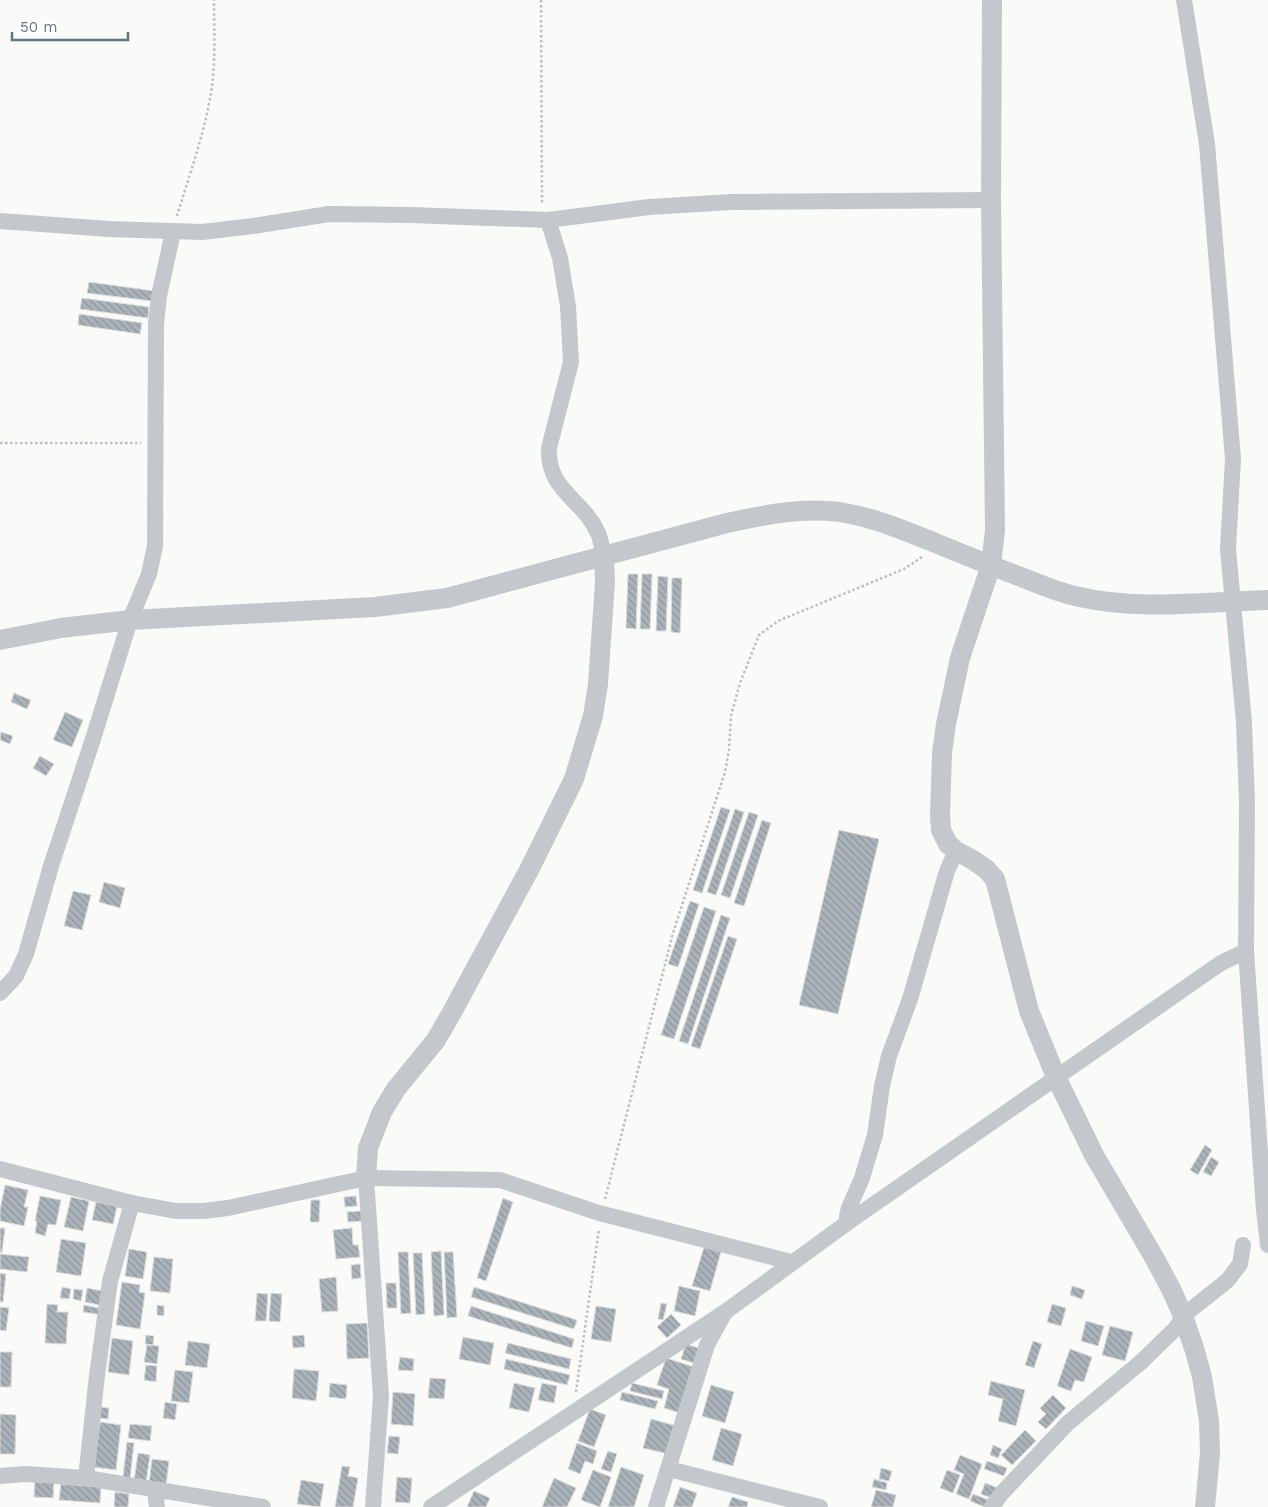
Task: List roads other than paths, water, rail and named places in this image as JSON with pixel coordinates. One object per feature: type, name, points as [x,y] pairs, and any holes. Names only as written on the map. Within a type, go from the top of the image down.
[{"type":"street","points":[[992,0],[991,200],[995,522],[992,566],[960,658],[946,724],[942,753],[941,830],[948,844],[986,869],[995,879],[1029,1011],[1056,1077],[1094,1155],[1155,1259],[1183,1316],[1195,1351],[1206,1399],[1210,1453],[1205,1507]]},
{"type":"street","points":[[1184,0],[1207,144],[1233,459],[1228,549],[1244,722],[1246,951],[1268,1245]]},
{"type":"street","points":[[0,221],[173,232],[202,232],[329,214],[545,219],[650,207],[732,202],[991,200]]},
{"type":"street","points":[[373,1507],[381,1396],[366,1178],[368,1148],[382,1112],[396,1089],[436,1040],[530,868],[574,779],[593,716],[598,684],[605,582],[604,556],[598,533],[583,511],[553,476],[548,461],[549,448],[570,362],[568,306],[560,258],[545,219]]},
{"type":"street","points":[[0,993],[16,976],[26,954],[51,866],[130,620],[148,574],[155,546],[156,324],[159,296],[173,232]]},
{"type":"street","points":[[0,640],[61,628],[130,620],[375,607],[447,598],[727,523],[766,514],[802,511],[838,512],[875,519],[1058,592],[1093,600],[1119,603],[1172,604],[1268,600]]},
{"type":"street","points":[[847,1222],[849,1208],[862,1178],[875,1135],[882,1086],[889,1056],[910,999],[946,871],[956,851]]},
{"type":"street","points":[[431,1507],[724,1312],[847,1222],[1221,963],[1246,951]]},
{"type":"street","points":[[0,1170],[132,1203],[176,1211],[204,1211],[228,1208],[366,1178],[500,1180],[601,1214],[791,1262]]},
{"type":"street","points":[[86,1478],[97,1375],[110,1281],[132,1203]]},
{"type":"street","points":[[992,1507],[1001,1494],[1068,1423],[1141,1362],[1176,1328],[1183,1316],[1228,1280],[1240,1264],[1243,1244]]},
{"type":"street","points":[[656,1507],[706,1346],[724,1312]]},
{"type":"street","points":[[669,1469],[820,1507]]},
{"type":"street","points":[[0,1476],[25,1474],[86,1478],[263,1507]]},
{"type":"street","points":[[155,1490],[157,1507]]}]
